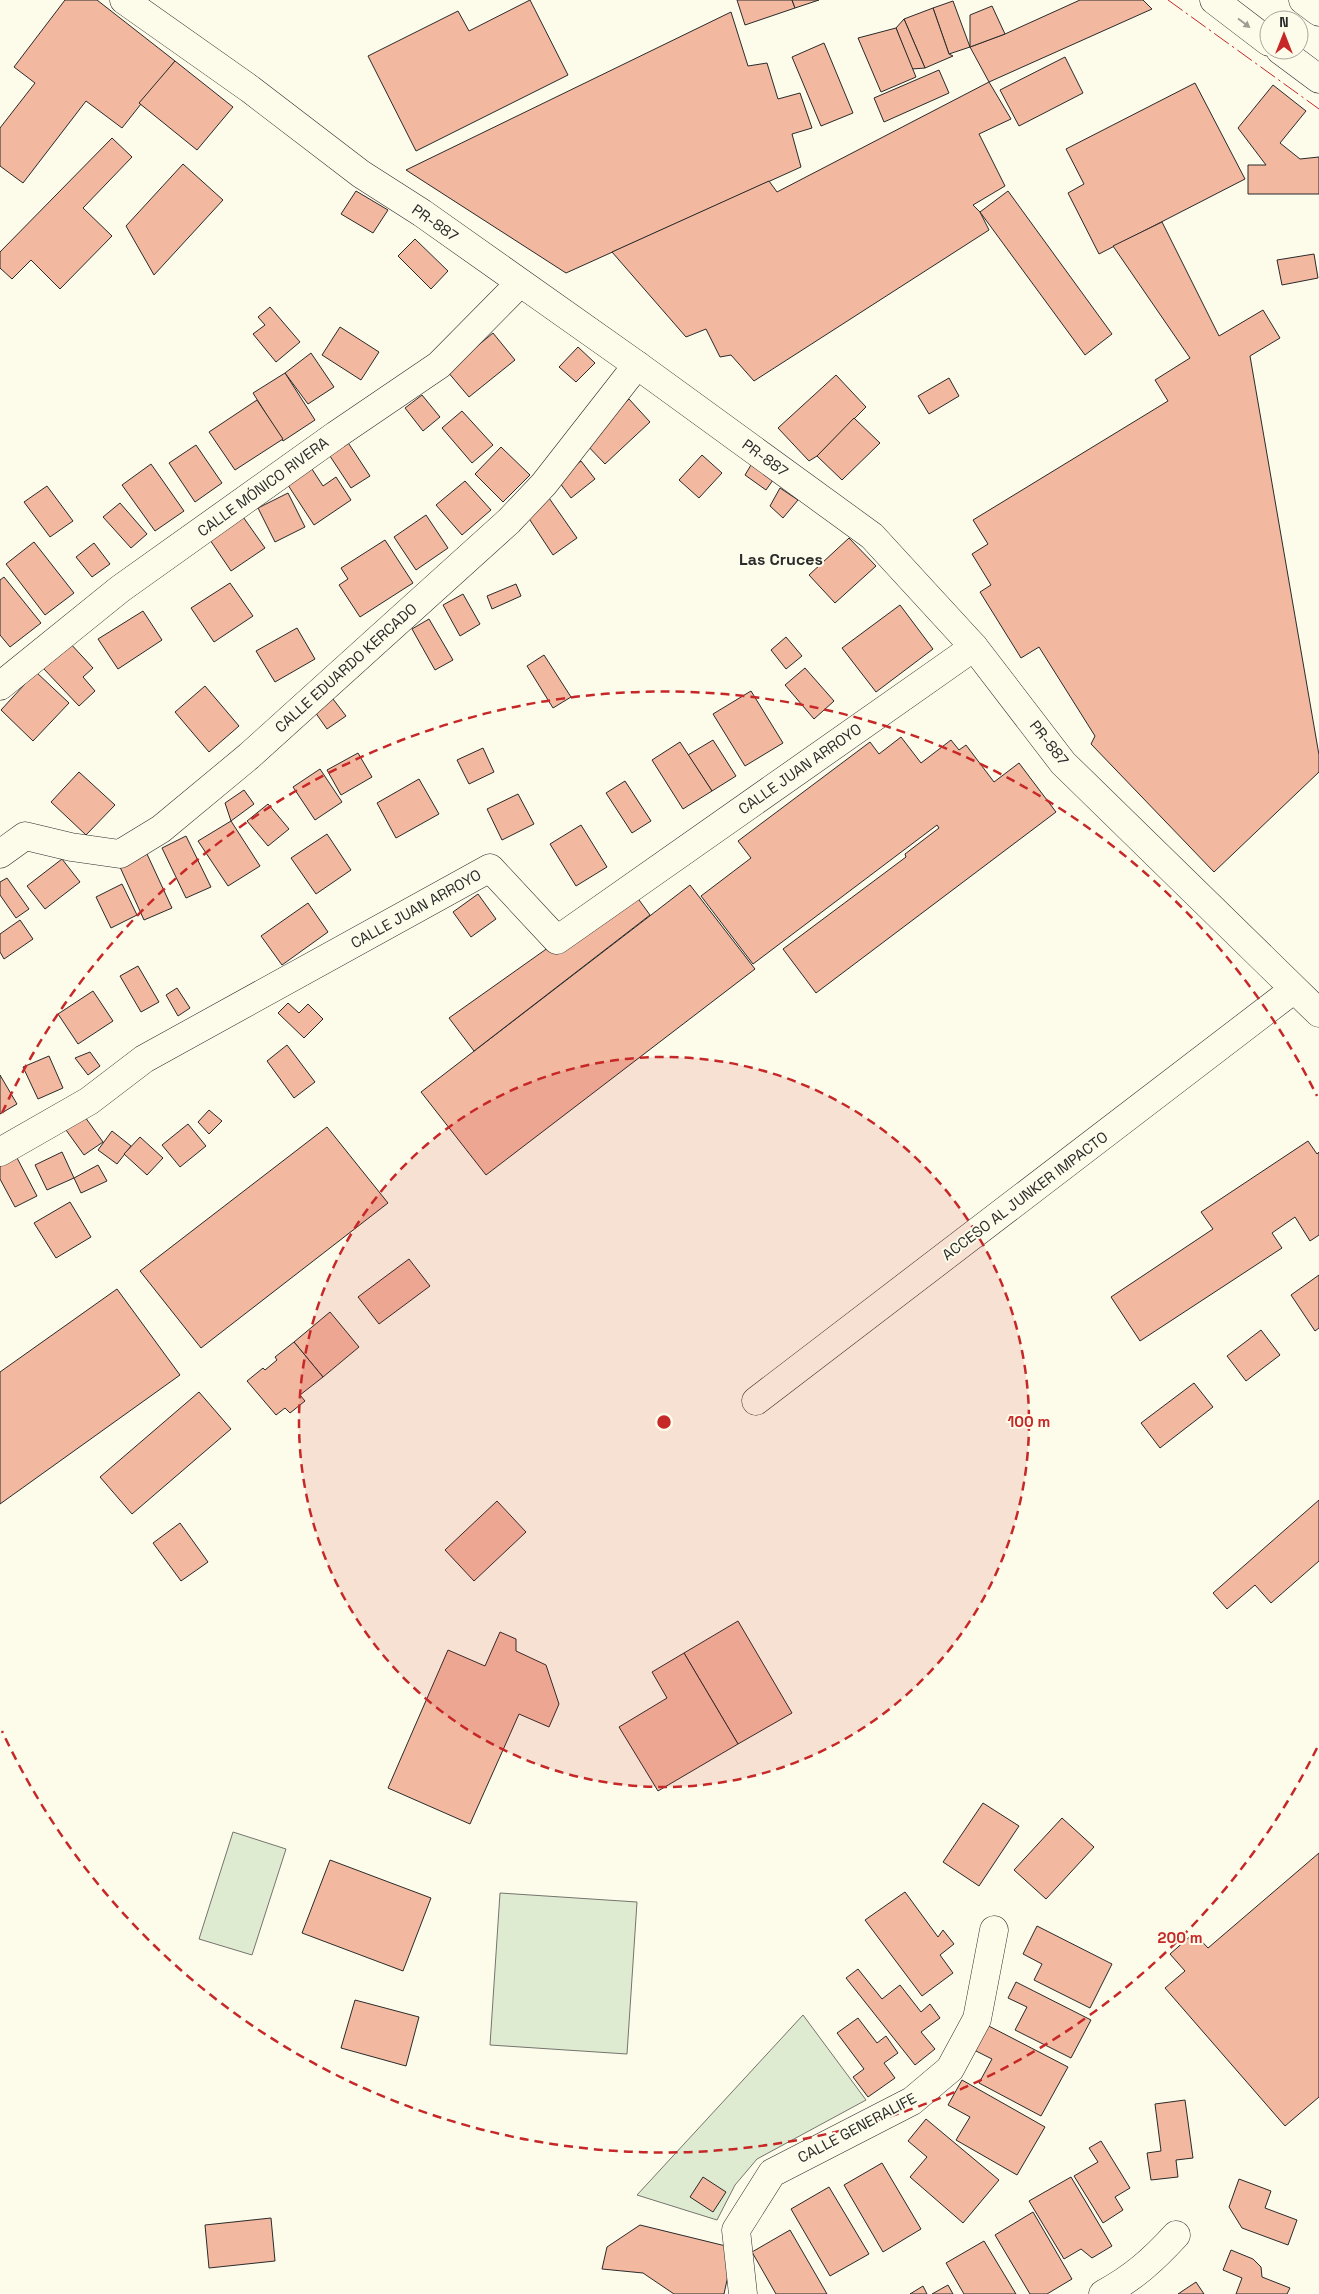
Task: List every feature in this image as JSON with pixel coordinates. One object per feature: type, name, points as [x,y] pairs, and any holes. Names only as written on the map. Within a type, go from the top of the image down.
[{"type":"main road","name":"PR-887","points":[[124,0],[250,89],[361,174],[422,213],[637,365],[872,536],[974,647],[1063,763],[1319,1013]]},
{"type":"main road","points":[[1214,0],[1259,34]]},
{"type":"main road","points":[[1303,0],[1319,12]]},
{"type":"main road","points":[[1293,60],[1319,79]]},
{"type":"main road","name":"CALLE MÓNICO RIVERA","points":[[0,686],[120,589],[336,435],[439,365],[520,283]]},
{"type":"main road","name":"CALLE EDUARDO KERCADO","points":[[0,854],[25,836],[71,847],[120,854],[161,829],[249,756],[509,521],[544,484],[637,365]]},
{"type":"main road","name":"CALLE JUAN ARROYO","points":[[0,1152],[89,1101],[144,1059],[490,868],[557,940],[974,647]]},
{"type":"main road","name":"ACCESO AL JUNKER IMPACTO","points":[[756,1401],[1294,990]]},
{"type":"main road","name":"CALLE GENERALIFE","points":[[743,2294],[736,2230],[772,2173],[912,2101],[950,2070],[977,2019],[994,1930]]},
{"type":"main road","points":[[1103,2294],[1126,2282],[1152,2260],[1176,2235]]},
{"type":"green space","points":[[233,1832],[286,1849],[252,1955],[199,1939]]},
{"type":"green space","points":[[500,1893],[637,1902],[627,2054],[490,2045]]},
{"type":"green space","points":[[803,2015],[866,2100],[757,2159],[735,2185],[717,2220],[637,2195]]},
{"type":"building","points":[[65,0],[97,0],[175,61],[122,128],[86,101],[23,183],[0,166],[0,128],[35,83],[14,67]]},
{"type":"building","points":[[530,0],[568,75],[416,151],[368,56],[458,11],[469,31]]},
{"type":"building","points":[[737,0],[792,0],[795,8],[745,25]]},
{"type":"building","points":[[792,0],[819,0],[795,8]]},
{"type":"building","points":[[1080,0],[1143,0],[1152,9],[989,82],[970,47],[1005,34]]},
{"type":"building","points":[[953,1],[970,47],[949,54],[933,8]]},
{"type":"building","points":[[992,6],[1005,34],[970,47],[970,15]]},
{"type":"building","points":[[933,8],[949,54],[953,56],[925,68],[904,19]]},
{"type":"building","points":[[731,12],[748,66],[767,63],[778,99],[800,93],[812,128],[792,134],[801,167],[566,273],[406,170]]},
{"type":"building","points":[[904,19],[925,68],[912,69],[896,28]]},
{"type":"building","points":[[896,28],[916,77],[881,92],[858,38]]},
{"type":"building","points":[[824,43],[853,113],[821,126],[792,57]]},
{"type":"building","points":[[1065,57],[1083,93],[1019,126],[1000,90]]},
{"type":"building","points":[[175,61],[233,107],[197,150],[139,103]]},
{"type":"building","points":[[939,70],[949,93],[884,122],[874,98]]},
{"type":"building","points":[[989,82],[1011,119],[979,134],[1005,186],[973,205],[980,212],[989,230],[754,381],[731,355],[720,357],[706,329],[686,337],[612,252],[769,181],[777,192]]},
{"type":"building","points":[[1195,83],[1245,179],[1099,254],[1068,193],[1084,184],[1066,149]]},
{"type":"building","points":[[1273,85],[1306,111],[1280,143],[1300,159],[1319,157],[1319,194],[1248,194],[1248,165],[1266,165],[1238,128]]},
{"type":"building","points":[[112,138],[132,157],[83,208],[112,236],[60,289],[31,260],[12,279],[0,268],[0,252]]},
{"type":"building","points":[[183,164],[223,200],[154,275],[126,226]]},
{"type":"building","points":[[356,191],[388,210],[373,233],[341,214]]},
{"type":"building","points":[[1008,191],[1112,334],[1085,355],[980,212]]},
{"type":"building","points":[[1162,222],[1219,336],[1263,310],[1280,338],[1250,356],[1319,755],[1319,772],[1214,872],[1091,744],[1095,736],[1039,647],[1021,658],[980,592],[991,585],[972,554],[988,544],[973,520],[1168,401],[1155,380],[1190,358],[1113,246]]},
{"type":"building","points":[[415,239],[448,271],[431,289],[398,256]]},
{"type":"building","points":[[1314,254],[1318,278],[1282,285],[1277,260]]},
{"type":"building","points":[[270,307],[300,342],[276,362],[253,334],[265,325],[258,317]]},
{"type":"building","points":[[340,327],[379,352],[361,380],[322,355]]},
{"type":"building","points":[[493,333],[515,360],[469,397],[447,371]]},
{"type":"building","points":[[578,347],[595,363],[576,382],[559,367]]},
{"type":"building","points":[[311,353],[334,387],[308,404],[285,373]]},
{"type":"building","points":[[285,373],[315,420],[283,441],[253,393]]},
{"type":"building","points":[[836,375],[866,407],[817,456],[809,461],[778,428]]},
{"type":"building","points":[[949,378],[959,396],[929,414],[918,396]]},
{"type":"building","points":[[422,395],[440,417],[423,431],[405,408]]},
{"type":"building","points":[[629,399],[650,422],[605,464],[584,442]]},
{"type":"building","points":[[257,400],[283,439],[235,470],[209,432]]},
{"type":"building","points":[[462,411],[493,445],[472,463],[442,428]]},
{"type":"building","points":[[854,418],[880,443],[842,480],[817,456]]},
{"type":"building","points":[[343,435],[370,476],[351,488],[324,447]]},
{"type":"building","points":[[196,445],[222,483],[195,502],[169,463]]},
{"type":"building","points":[[501,447],[530,475],[503,502],[475,474]]},
{"type":"building","points":[[702,455],[722,473],[699,498],[679,480]]},
{"type":"building","points":[[581,461],[595,479],[571,498],[557,479]]},
{"type":"building","points":[[308,463],[323,486],[336,477],[351,500],[314,525],[284,479]]},
{"type":"building","points":[[151,464],[184,511],[155,531],[122,485]]},
{"type":"building","points":[[751,465],[773,480],[766,490],[745,475]]},
{"type":"building","points":[[465,481],[491,510],[462,535],[436,505]]},
{"type":"building","points":[[47,486],[73,521],[50,537],[24,502]]},
{"type":"building","points":[[780,488],[798,500],[783,518],[770,506]]},
{"type":"building","points":[[288,493],[305,527],[275,542],[258,508]]},
{"type":"building","points":[[549,498],[577,538],[553,555],[526,514]]},
{"type":"building","points":[[120,503],[147,534],[131,548],[103,517]]},
{"type":"building","points":[[241,514],[265,548],[231,571],[208,537]]},
{"type":"building","points":[[426,515],[448,548],[416,570],[394,537]]},
{"type":"building","points":[[849,538],[876,566],[835,603],[809,575]]},
{"type":"building","points":[[385,540],[413,583],[360,617],[339,585],[348,579],[341,568]]},
{"type":"building","points":[[34,542],[74,593],[45,615],[6,564]]},
{"type":"building","points":[[94,543],[110,564],[92,577],[76,557]]},
{"type":"building","points":[[4,577],[41,623],[10,647],[0,635],[0,580]]},
{"type":"building","points":[[230,583],[253,616],[214,642],[191,608]]},
{"type":"building","points":[[516,584],[521,596],[492,609],[487,596]]},
{"type":"building","points":[[463,594],[480,624],[460,636],[443,605]]},
{"type":"building","points":[[900,605],[933,649],[876,692],[842,648]]},
{"type":"building","points":[[143,611],[162,640],[118,669],[98,639]]},
{"type":"building","points":[[429,619],[453,660],[435,670],[412,629]]},
{"type":"building","points":[[297,628],[315,659],[275,682],[256,651]]},
{"type":"building","points":[[786,637],[802,656],[786,669],[771,650]]},
{"type":"building","points":[[69,642],[93,668],[83,677],[95,691],[79,706],[43,668]]},
{"type":"building","points":[[544,655],[571,697],[553,708],[527,666]]},
{"type":"building","points":[[805,668],[834,701],[814,719],[785,685]]},
{"type":"building","points":[[36,672],[69,703],[33,741],[1,710]]},
{"type":"building","points":[[205,686],[239,726],[209,752],[175,712]]},
{"type":"building","points":[[751,691],[783,743],[745,766],[713,714]]},
{"type":"building","points":[[333,699],[346,716],[327,729],[315,712]]},
{"type":"building","points":[[901,737],[921,763],[951,740],[959,750],[966,745],[994,782],[1019,763],[1056,812],[816,993],[783,949],[906,857],[905,854],[939,828],[937,825],[753,964],[701,896],[751,858],[738,841],[870,742],[879,754]]},
{"type":"building","points":[[713,740],[736,776],[712,791],[688,755]]},
{"type":"building","points":[[680,742],[712,791],[683,809],[652,760]]},
{"type":"building","points":[[483,748],[494,772],[469,784],[457,760]]},
{"type":"building","points":[[358,753],[372,777],[341,795],[327,770]]},
{"type":"building","points":[[320,769],[342,802],[315,820],[293,787]]},
{"type":"building","points":[[79,772],[115,805],[86,835],[51,802]]},
{"type":"building","points":[[419,779],[439,814],[396,838],[377,803]]},
{"type":"building","points":[[625,781],[651,821],[632,833],[606,793]]},
{"type":"building","points":[[244,790],[254,804],[231,821],[225,803]]},
{"type":"building","points":[[518,794],[534,824],[502,840],[487,809]]},
{"type":"building","points":[[268,804],[289,829],[268,846],[247,821]]},
{"type":"building","points":[[231,821],[260,866],[228,886],[198,841]]},
{"type":"building","points":[[581,825],[607,867],[576,886],[550,844]]},
{"type":"building","points":[[327,834],[351,870],[316,894],[291,858]]},
{"type":"building","points":[[186,836],[211,887],[186,898],[162,848]]},
{"type":"building","points":[[147,854],[172,908],[144,920],[120,867]]},
{"type":"building","points":[[62,859],[80,882],[45,909],[27,886]]},
{"type":"building","points":[[7,878],[29,909],[16,918],[0,895],[0,882]]},
{"type":"building","points":[[122,884],[137,915],[111,928],[96,897]]},
{"type":"building","points":[[690,885],[755,969],[486,1175],[421,1092]]},
{"type":"building","points":[[631,889],[650,915],[474,1051],[449,1018]]},
{"type":"building","points":[[478,894],[496,919],[471,937],[453,912]]},
{"type":"building","points":[[308,903],[328,932],[282,965],[261,936]]},
{"type":"building","points":[[20,920],[33,939],[4,959],[0,952],[0,934]]},
{"type":"building","points":[[138,966],[159,1002],[141,1012],[120,976]]},
{"type":"building","points":[[177,988],[190,1008],[178,1016],[166,995]]},
{"type":"building","points":[[93,991],[113,1021],[78,1044],[58,1014]]},
{"type":"building","points":[[288,1003],[299,1013],[308,1004],[323,1019],[304,1038],[278,1013]]},
{"type":"building","points":[[287,1045],[315,1082],[294,1098],[267,1061]]},
{"type":"building","points":[[90,1052],[100,1066],[88,1075],[75,1058]]},
{"type":"building","points":[[49,1056],[63,1088],[38,1099],[23,1067]]},
{"type":"building","points":[[0,1075],[17,1104],[0,1114]]},
{"type":"building","points":[[209,1110],[222,1121],[209,1134],[198,1122]]},
{"type":"building","points":[[85,1117],[103,1142],[84,1155],[66,1130]]},
{"type":"building","points":[[188,1124],[206,1146],[180,1167],[162,1145]]},
{"type":"building","points":[[327,1127],[388,1203],[201,1348],[140,1271]]},
{"type":"building","points":[[112,1131],[131,1146],[117,1164],[98,1150]]},
{"type":"building","points":[[140,1137],[163,1158],[147,1175],[124,1154]]},
{"type":"building","points":[[1308,1141],[1317,1154],[1319,1152],[1319,1235],[1310,1241],[1295,1217],[1272,1233],[1282,1248],[1140,1341],[1111,1297],[1213,1229],[1201,1212]]},
{"type":"building","points":[[62,1152],[74,1178],[47,1190],[35,1165]]},
{"type":"building","points":[[16,1156],[37,1196],[15,1207],[0,1179],[0,1165]]},
{"type":"building","points":[[98,1165],[107,1181],[81,1193],[74,1178]]},
{"type":"building","points":[[70,1202],[91,1237],[56,1258],[34,1223]]},
{"type":"building","points":[[409,1259],[430,1286],[379,1324],[358,1297]]},
{"type":"building","points":[[1319,1275],[1319,1328],[1315,1331],[1291,1295]]},
{"type":"building","points":[[117,1289],[180,1375],[0,1504],[0,1372]]},
{"type":"building","points":[[330,1312],[359,1347],[323,1377],[294,1342]]},
{"type":"building","points":[[1261,1330],[1280,1355],[1246,1381],[1227,1356]]},
{"type":"building","points":[[294,1342],[323,1377],[300,1395],[305,1401],[290,1413],[285,1408],[276,1415],[247,1381],[263,1368],[265,1370],[277,1360],[275,1357]]},
{"type":"building","points":[[1194,1383],[1213,1407],[1160,1448],[1141,1423]]},
{"type":"building","points":[[199,1392],[231,1429],[132,1514],[100,1477]]},
{"type":"building","points":[[1319,1500],[1319,1561],[1271,1603],[1255,1585],[1227,1609],[1213,1593]]},
{"type":"building","points":[[497,1501],[526,1532],[474,1581],[445,1550]]},
{"type":"building","points":[[180,1523],[208,1562],[181,1581],[153,1543]]},
{"type":"building","points":[[738,1621],[792,1713],[738,1744],[684,1653]]},
{"type":"building","points":[[500,1632],[516,1639],[516,1651],[546,1665],[559,1704],[549,1727],[519,1714],[470,1824],[388,1788],[448,1650],[485,1666]]},
{"type":"building","points":[[684,1653],[738,1744],[658,1791],[619,1727],[667,1698],[652,1672]]},
{"type":"building","points":[[983,1803],[1019,1826],[979,1886],[943,1862]]},
{"type":"building","points":[[1062,1818],[1094,1847],[1046,1899],[1014,1870]]},
{"type":"building","points":[[1319,1853],[1319,2097],[1285,2126],[1165,1988],[1185,1971],[1170,1954],[1194,1933],[1208,1948]]},
{"type":"building","points":[[330,1860],[431,1898],[403,1971],[302,1933]]},
{"type":"building","points":[[905,1892],[938,1937],[943,1930],[954,1944],[940,1955],[953,1973],[922,1996],[865,1920]]},
{"type":"building","points":[[1037,1926],[1112,1964],[1090,2008],[1034,1980],[1042,1964],[1023,1954]]},
{"type":"building","points":[[858,1969],[882,1999],[900,1985],[921,2012],[930,2004],[940,2018],[921,2032],[935,2049],[915,2065],[846,1978]]},
{"type":"building","points":[[1016,1982],[1091,2020],[1071,2058],[1015,2030],[1027,2007],[1008,1998]]},
{"type":"building","points":[[355,2000],[419,2017],[406,2066],[341,2048]]},
{"type":"building","points":[[858,2018],[877,2043],[886,2036],[898,2053],[884,2063],[895,2078],[868,2097],[853,2077],[864,2069],[837,2033]]},
{"type":"building","points":[[983,2023],[1068,2067],[1041,2116],[979,2083],[992,2059],[970,2048]]},
{"type":"building","points":[[962,2080],[1045,2127],[1017,2175],[956,2140],[970,2117],[948,2105]]},
{"type":"building","points":[[1185,2100],[1193,2158],[1176,2160],[1178,2177],[1151,2180],[1147,2153],[1161,2151],[1155,2104]]},
{"type":"building","points":[[926,2119],[999,2180],[963,2223],[910,2177],[927,2157],[908,2141]]},
{"type":"building","points":[[1101,2141],[1130,2188],[1115,2197],[1123,2210],[1103,2223],[1074,2176],[1098,2162],[1089,2148]]},
{"type":"building","points":[[882,2163],[921,2229],[883,2252],[844,2185]]},
{"type":"building","points":[[703,2177],[726,2192],[713,2212],[690,2197]]},
{"type":"building","points":[[1071,2177],[1112,2246],[1092,2258],[1081,2249],[1064,2259],[1029,2201]]},
{"type":"building","points":[[1239,2179],[1271,2191],[1265,2208],[1297,2220],[1288,2245],[1242,2228],[1229,2207]]},
{"type":"building","points":[[829,2187],[869,2254],[830,2276],[791,2209]]},
{"type":"building","points":[[1033,2212],[1072,2279],[1047,2294],[1030,2294],[995,2235]]},
{"type":"building","points":[[271,2218],[275,2261],[209,2268],[205,2225]]},
{"type":"building","points":[[640,2225],[734,2248],[724,2294],[674,2294],[643,2273],[602,2269],[607,2247]]},
{"type":"building","points":[[790,2230],[827,2294],[776,2294],[752,2252]]},
{"type":"building","points":[[984,2241],[1016,2294],[964,2294],[946,2263]]},
{"type":"building","points":[[1231,2250],[1253,2259],[1261,2267],[1262,2277],[1290,2288],[1287,2294],[1236,2294],[1242,2278],[1223,2270]]},
{"type":"building","points":[[1196,2282],[1204,2294],[1178,2294]]},
{"type":"building","points":[[948,2285],[953,2294],[932,2294]]},
{"type":"building","points":[[923,2286],[927,2294],[910,2294]]},
{"type":"power","points":[[1168,0],[1319,109]]},
{"type":"district","name":"Las Cruces","points":[[781,559]]}]
